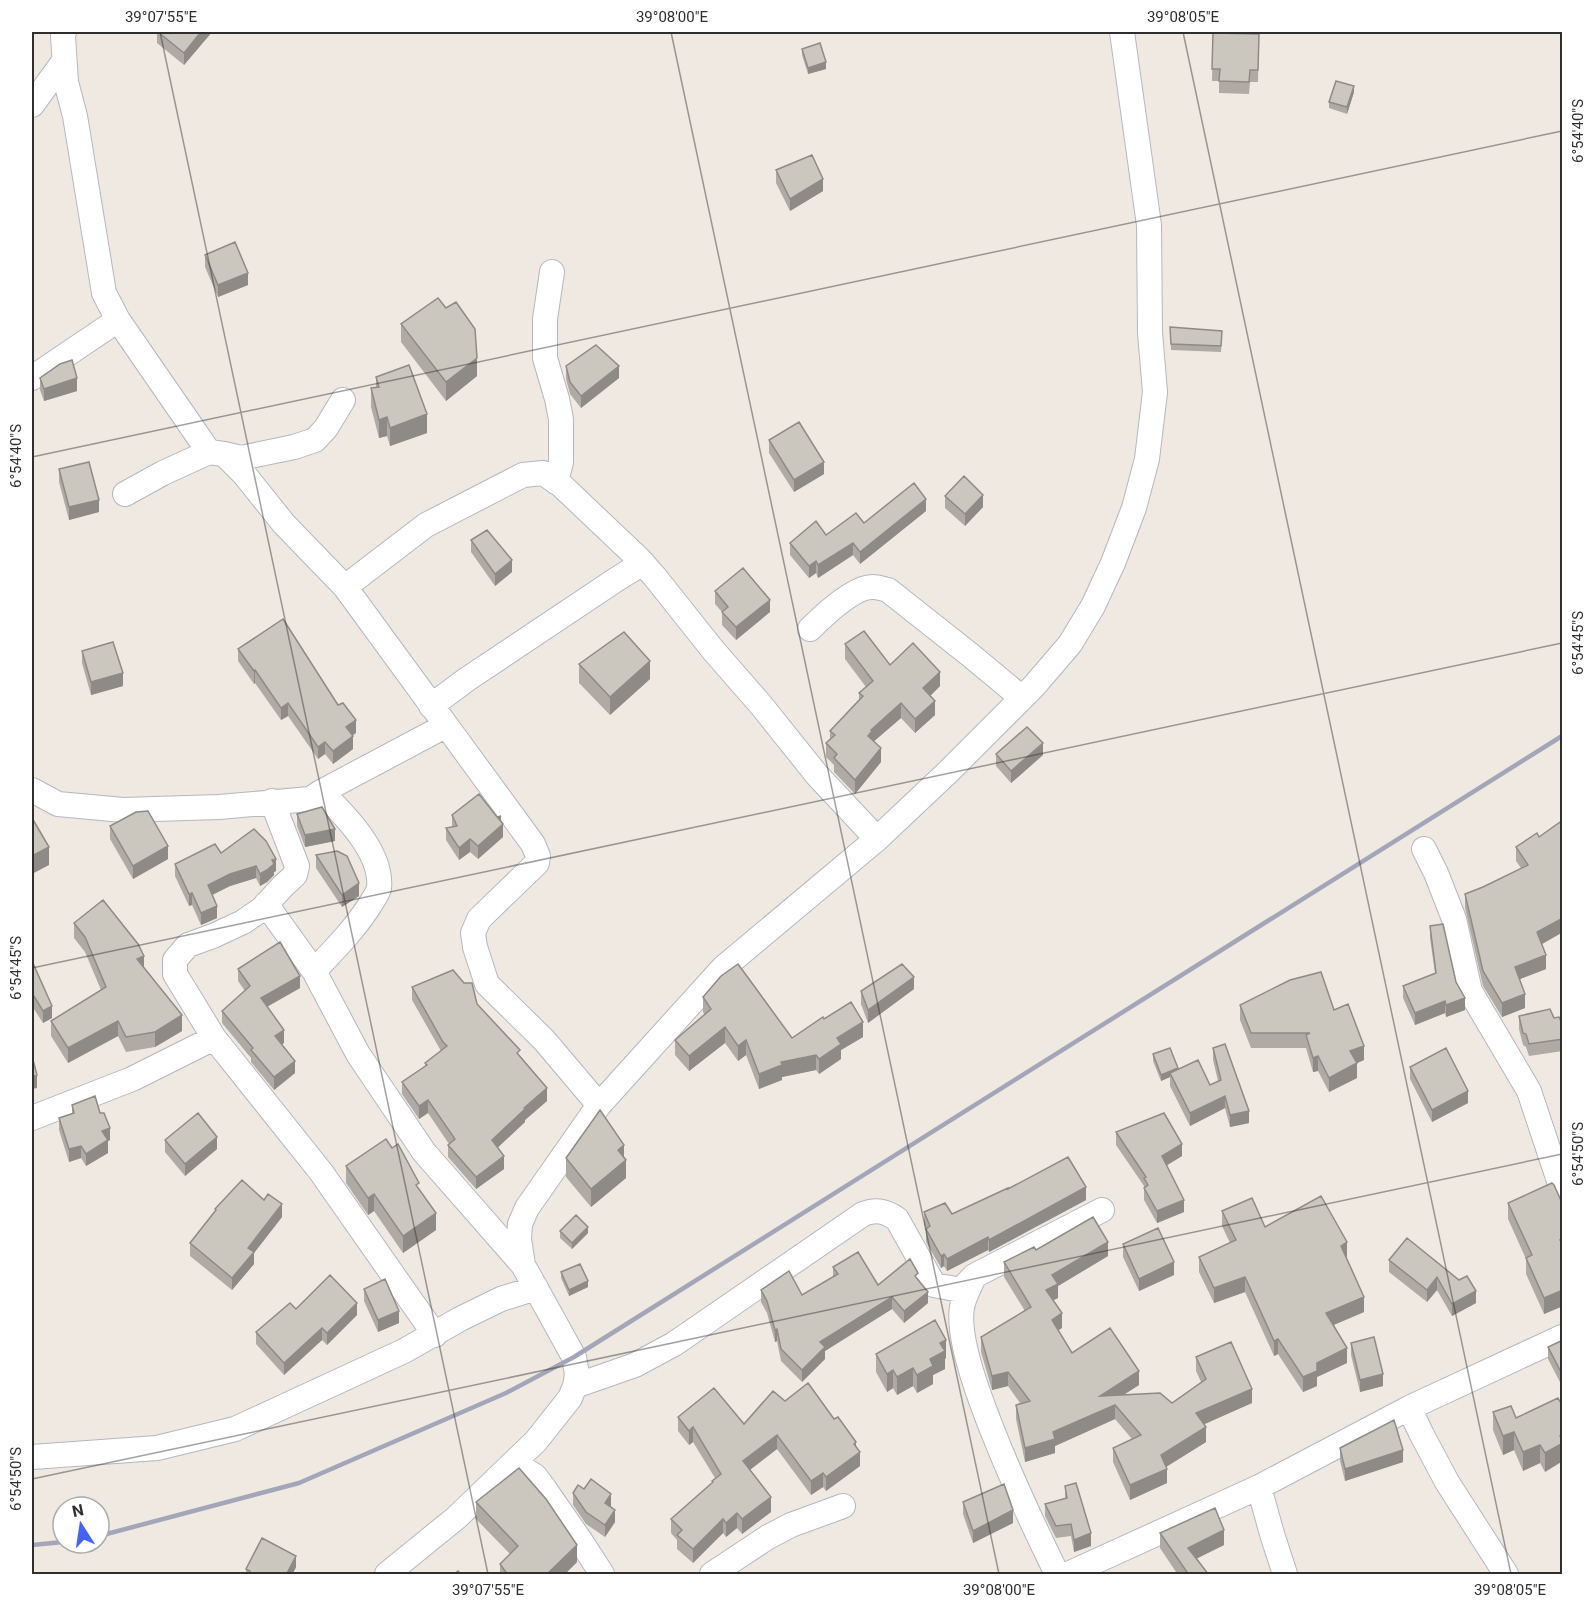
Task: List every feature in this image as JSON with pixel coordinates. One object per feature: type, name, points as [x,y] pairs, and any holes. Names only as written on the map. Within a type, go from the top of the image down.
[{"type":"street","points":[[64,32],[66,82],[75,116],[104,293],[118,320],[216,453],[244,474],[284,524],[345,587],[533,844],[538,856],[537,863],[479,919],[473,933],[475,947],[487,984],[544,1040],[599,1105]]},
{"type":"street","points":[[523,1265],[519,1239],[520,1224],[526,1208],[599,1105],[723,968],[877,839],[1022,698],[1070,644],[1093,606],[1134,508],[1147,459],[1155,392],[1150,333],[1149,225],[1122,32]]},
{"type":"street","points":[[32,105],[64,61]]},
{"type":"street","points":[[552,272],[545,319],[545,358],[561,419],[561,462],[556,482]]},
{"type":"street","points":[[32,378],[118,320]]},
{"type":"street","points":[[125,494],[163,473],[216,453],[241,458],[294,447],[315,440],[326,428],[343,400]]},
{"type":"street","points":[[345,587],[426,525],[523,475],[543,473],[561,485],[656,577],[817,775],[877,839]]},
{"type":"street","points":[[431,706],[466,680],[643,563]]},
{"type":"street","points":[[810,629],[841,601],[858,591],[873,587],[888,590],[1022,698]]},
{"type":"street","points":[[32,790],[58,804],[123,810],[219,807],[310,799],[446,726]]},
{"type":"street","points":[[314,971],[358,924],[379,890],[378,873],[370,852],[350,821],[321,792]]},
{"type":"street","points":[[272,801],[297,866],[295,875],[262,909],[243,922],[188,945],[175,960],[175,974],[214,1038],[321,1172],[435,1335]]},
{"type":"street","points":[[1424,849],[1437,873],[1454,920],[1470,991],[1529,1091],[1563,1190]]},
{"type":"street","points":[[266,904],[314,971],[358,1054],[424,1152],[523,1265],[574,1357],[577,1374],[570,1398],[536,1441],[456,1518],[387,1575]]},
{"type":"street","points":[[32,1118],[132,1079],[214,1038]]},
{"type":"street","points":[[575,1386],[635,1365],[674,1344],[863,1214],[875,1210],[888,1213],[897,1219],[934,1285],[961,1290],[974,1276],[1102,1210]]},
{"type":"street","points":[[974,1276],[962,1307],[968,1364],[992,1432],[1057,1575]]},
{"type":"street","points":[[32,1457],[157,1448],[235,1429],[404,1351],[501,1299],[536,1288]]},
{"type":"street","points":[[1068,1575],[1259,1487],[1409,1408],[1563,1337]]},
{"type":"street","points":[[1409,1408],[1442,1473],[1506,1575]]},
{"type":"street","points":[[514,1463],[535,1476],[602,1575]]},
{"type":"street","points":[[1259,1487],[1285,1575]]},
{"type":"street","points":[[712,1575],[768,1537],[791,1525],[843,1506]]},
{"type":"building","points":[[158,32],[201,32],[184,53]]},
{"type":"building","points":[[1213,33],[1259,34],[1258,70],[1250,70],[1249,82],[1219,81],[1220,69],[1212,69]]},
{"type":"building","points":[[820,43],[826,62],[808,68],[802,49]]},
{"type":"building","points":[[1336,81],[1354,86],[1347,107],[1329,102]]},
{"type":"building","points":[[812,155],[823,179],[790,199],[776,170]]},
{"type":"building","points":[[235,242],[248,273],[218,285],[205,255]]},
{"type":"building","points":[[438,298],[446,308],[456,302],[475,329],[477,358],[446,382],[401,324]]},
{"type":"building","points":[[1170,327],[1222,331],[1221,346],[1171,344]]},
{"type":"building","points":[[596,345],[619,366],[581,396],[570,382],[566,366]]},
{"type":"building","points":[[72,360],[77,378],[44,389],[40,378],[60,364]]},
{"type":"building","points":[[409,365],[427,414],[390,428],[387,417],[379,420],[371,388],[379,387],[376,377]]},
{"type":"building","points":[[799,422],[824,462],[794,480],[769,440]]},
{"type":"building","points":[[89,462],[99,500],[69,507],[59,469]]},
{"type":"building","points":[[964,476],[983,495],[965,514],[945,496]]},
{"type":"building","points":[[914,483],[926,499],[860,552],[853,543],[818,565],[816,561],[809,566],[790,543],[816,521],[826,535],[856,513],[864,523]]},
{"type":"building","points":[[487,530],[512,560],[495,574],[471,540]]},
{"type":"building","points":[[743,568],[770,600],[736,627],[722,612],[728,607],[715,591]]},
{"type":"building","points":[[283,619],[338,705],[343,703],[356,720],[346,727],[353,736],[333,751],[325,742],[318,747],[288,703],[281,708],[238,649]]},
{"type":"building","points":[[864,631],[890,665],[913,643],[940,672],[923,688],[935,701],[915,719],[901,703],[871,730],[868,736],[881,748],[855,780],[834,758],[837,754],[826,743],[835,735],[830,731],[863,696],[859,693],[873,681],[845,644]]},
{"type":"building","points":[[624,632],[650,661],[610,697],[579,664]]},
{"type":"building","points":[[113,642],[123,673],[91,682],[82,651]]},
{"type":"building","points":[[1027,727],[1043,743],[1011,771],[996,754]]},
{"type":"building","points":[[479,794],[497,817],[501,816],[498,818],[503,824],[478,846],[470,839],[459,848],[446,828],[457,826],[452,815]]},
{"type":"building","points":[[322,807],[335,829],[305,835],[297,814]]},
{"type":"building","points":[[148,811],[168,846],[133,866],[110,826],[136,812]]},
{"type":"building","points":[[32,818],[49,847],[32,856]]},
{"type":"building","points":[[1563,820],[1563,918],[1537,932],[1546,955],[1515,967],[1525,994],[1502,1003],[1483,971],[1465,894],[1528,865],[1516,847],[1537,833],[1539,837]]},
{"type":"building","points":[[254,829],[266,841],[276,859],[272,860],[274,864],[260,874],[256,866],[230,874],[208,885],[217,906],[201,913],[175,864],[215,844],[221,853]]},
{"type":"building","points":[[337,851],[347,856],[359,883],[342,895],[316,855]]},
{"type":"building","points":[[103,900],[138,944],[144,956],[137,959],[182,1015],[155,1032],[126,1037],[118,1021],[68,1048],[51,1021],[106,987],[85,937],[74,923]]},
{"type":"building","points":[[1443,924],[1456,982],[1465,998],[1446,1005],[1445,1001],[1415,1013],[1403,986],[1436,973],[1430,926]]},
{"type":"building","points":[[280,942],[300,976],[261,998],[284,1030],[275,1036],[295,1061],[274,1077],[222,1011],[250,986],[238,969]]},
{"type":"building","points":[[32,961],[52,1006],[43,1011],[32,993]]},
{"type":"building","points":[[738,964],[792,1038],[851,1002],[863,1022],[837,1038],[841,1044],[819,1059],[816,1055],[781,1062],[782,1065],[759,1074],[746,1040],[738,1046],[725,1027],[689,1056],[675,1040],[711,1009],[703,997],[721,976]]},
{"type":"building","points":[[902,964],[914,977],[868,1010],[861,991]]},
{"type":"building","points":[[453,970],[464,983],[472,983],[477,1004],[520,1050],[517,1053],[547,1088],[492,1140],[504,1156],[476,1177],[448,1145],[455,1139],[428,1100],[419,1106],[402,1082],[427,1065],[425,1063],[447,1046],[412,987]]},
{"type":"building","points":[[1321,972],[1334,1010],[1348,1004],[1364,1046],[1350,1051],[1357,1063],[1329,1078],[1318,1056],[1313,1058],[1306,1035],[1310,1033],[1251,1033],[1240,1005],[1290,980]]},
{"type":"building","points":[[1550,1009],[1554,1018],[1559,1017],[1563,1026],[1563,1039],[1529,1044],[1526,1034],[1523,1033],[1519,1016]]},
{"type":"building","points":[[1225,1044],[1249,1111],[1230,1115],[1225,1096],[1190,1113],[1170,1073],[1198,1060],[1210,1085],[1221,1080],[1213,1048]]},
{"type":"building","points":[[1170,1048],[1178,1068],[1161,1075],[1153,1054]]},
{"type":"building","points":[[1446,1048],[1468,1091],[1432,1110],[1410,1067]]},
{"type":"building","points":[[32,1056],[37,1075],[32,1077]]},
{"type":"building","points":[[95,1096],[100,1113],[104,1113],[110,1128],[102,1131],[108,1140],[86,1154],[81,1146],[69,1149],[59,1118],[74,1113],[72,1105]]},
{"type":"building","points":[[600,1110],[624,1145],[618,1150],[626,1160],[591,1189],[566,1158]]},
{"type":"building","points":[[198,1113],[217,1137],[185,1164],[165,1140]]},
{"type":"building","points":[[1164,1113],[1182,1144],[1162,1156],[1184,1200],[1157,1211],[1144,1188],[1148,1185],[1144,1178],[1146,1177],[1116,1132]]},
{"type":"building","points":[[386,1139],[392,1148],[398,1144],[419,1183],[416,1185],[436,1213],[403,1236],[374,1194],[368,1198],[346,1166]]},
{"type":"building","points":[[1068,1157],[1086,1187],[989,1240],[988,1237],[947,1259],[944,1254],[941,1256],[926,1229],[930,1226],[924,1212],[945,1203],[952,1214],[1008,1189]]},
{"type":"building","points":[[242,1180],[264,1200],[268,1194],[282,1204],[248,1248],[254,1252],[232,1278],[190,1243],[215,1209]]},
{"type":"building","points":[[1552,1183],[1563,1205],[1563,1239],[1560,1240],[1563,1245],[1563,1290],[1544,1298],[1526,1258],[1532,1255],[1508,1203]]},
{"type":"building","points":[[1321,1196],[1347,1242],[1341,1246],[1364,1297],[1326,1313],[1347,1348],[1317,1363],[1317,1371],[1303,1377],[1278,1339],[1274,1341],[1245,1277],[1214,1288],[1199,1257],[1236,1240],[1222,1211],[1252,1198],[1265,1227]]},
{"type":"building","points":[[576,1215],[588,1227],[572,1243],[560,1231]]},
{"type":"building","points":[[1093,1217],[1108,1242],[1052,1275],[1058,1284],[1046,1290],[1062,1313],[1052,1320],[1072,1353],[1110,1328],[1139,1371],[1100,1396],[1160,1393],[1172,1403],[1206,1379],[1196,1357],[1231,1342],[1252,1389],[1196,1413],[1206,1427],[1161,1455],[1167,1469],[1130,1485],[1113,1448],[1141,1435],[1115,1405],[1053,1432],[1055,1439],[1025,1448],[1016,1405],[1030,1401],[1008,1372],[992,1376],[981,1337],[1031,1307],[1004,1262],[1034,1247],[1036,1250]]},
{"type":"building","points":[[1158,1228],[1174,1262],[1139,1279],[1123,1244]]},
{"type":"building","points":[[1407,1238],[1459,1280],[1467,1276],[1476,1291],[1452,1304],[1437,1277],[1427,1290],[1389,1260]]},
{"type":"building","points":[[858,1252],[878,1285],[910,1259],[918,1273],[915,1276],[928,1292],[904,1311],[892,1297],[820,1342],[825,1347],[802,1370],[781,1349],[777,1329],[775,1330],[767,1301],[761,1290],[789,1271],[802,1295],[838,1274],[833,1267]]},
{"type":"building","points":[[580,1264],[588,1281],[569,1290],[561,1272]]},
{"type":"building","points":[[330,1275],[357,1303],[327,1333],[322,1328],[284,1363],[256,1332],[290,1303],[296,1309]]},
{"type":"building","points":[[385,1279],[399,1311],[378,1320],[364,1289]]},
{"type":"building","points":[[935,1320],[946,1340],[940,1343],[945,1351],[930,1359],[933,1366],[917,1375],[913,1368],[897,1377],[893,1370],[887,1374],[876,1354]]},
{"type":"building","points":[[1374,1337],[1383,1374],[1360,1380],[1351,1343]]},
{"type":"building","points":[[1563,1340],[1563,1376],[1548,1347]]},
{"type":"building","points":[[808,1383],[834,1419],[838,1417],[856,1442],[854,1444],[860,1452],[826,1477],[823,1473],[811,1481],[777,1435],[743,1461],[771,1497],[742,1519],[737,1513],[726,1523],[723,1519],[693,1549],[677,1535],[682,1530],[671,1519],[721,1474],[693,1427],[689,1431],[678,1417],[714,1388],[744,1424],[773,1391],[785,1401]]},
{"type":"building","points":[[1558,1398],[1563,1407],[1563,1435],[1560,1436],[1563,1443],[1545,1453],[1540,1445],[1523,1452],[1514,1432],[1503,1436],[1493,1412],[1511,1406],[1516,1418]]},
{"type":"building","points":[[1394,1420],[1403,1450],[1345,1469],[1340,1448]]},
{"type":"building","points":[[519,1468],[546,1499],[577,1545],[546,1575],[508,1575],[500,1564],[518,1546],[476,1502]]},
{"type":"building","points":[[591,1479],[611,1494],[605,1503],[615,1510],[605,1525],[586,1512],[573,1493],[578,1485],[584,1489]]},
{"type":"building","points":[[1076,1483],[1091,1533],[1074,1540],[1071,1524],[1056,1526],[1045,1504],[1067,1498],[1065,1486]]},
{"type":"building","points":[[1004,1484],[1013,1510],[973,1531],[963,1502]]},
{"type":"building","points":[[1215,1508],[1224,1530],[1188,1548],[1209,1575],[1189,1575],[1160,1533]]},
{"type":"building","points":[[262,1538],[296,1556],[286,1575],[248,1575],[250,1571],[246,1569]]},
{"type":"railway","points":[[111,1533],[299,1483],[506,1393],[574,1357],[1562,736]]},
{"type":"railway","points":[[32,1545],[51,1543]]}]
